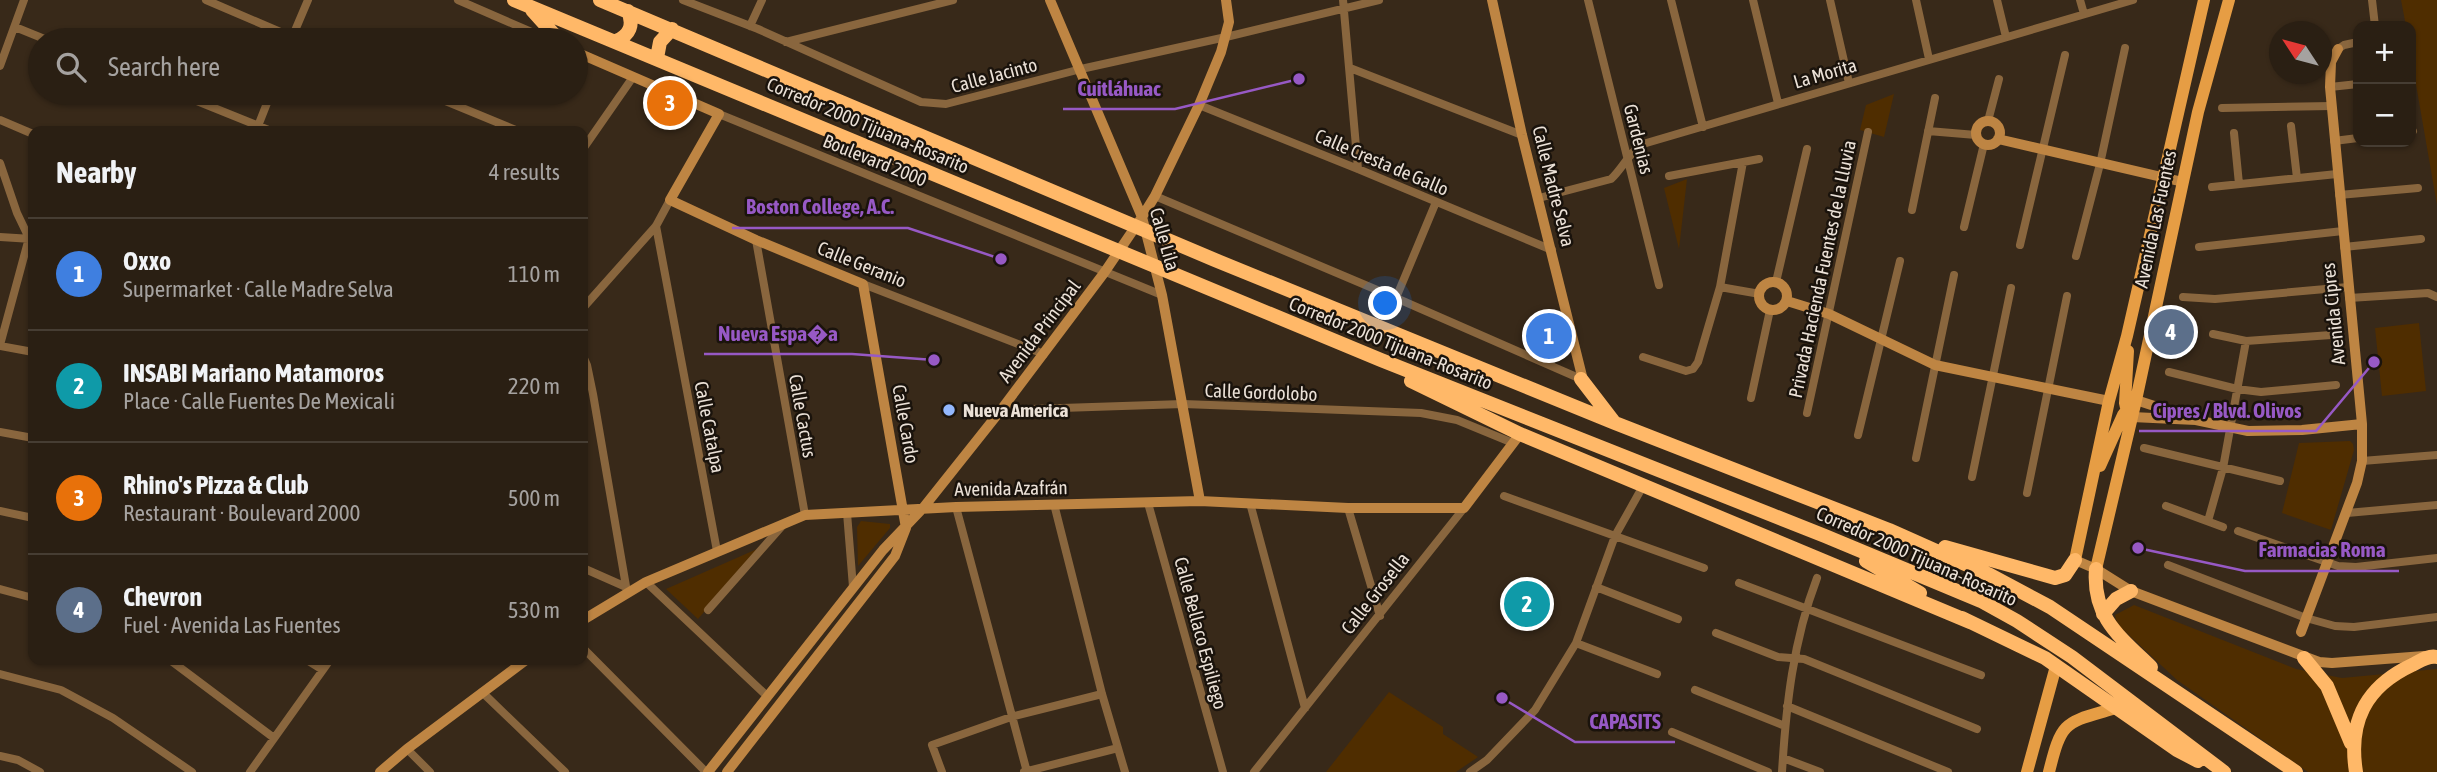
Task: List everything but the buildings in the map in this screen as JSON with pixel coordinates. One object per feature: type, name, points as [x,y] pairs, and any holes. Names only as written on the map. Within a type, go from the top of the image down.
[{"type":"highway","name":"Corredor 2000 Tijuana-Rosarito","points":[[514,0],[583,28]]},
{"type":"highway","name":"Corredor 2000 Tijuana-Rosarito","points":[[600,0],[1215,260],[1876,526],[1990,575],[2050,607],[2296,772]]},
{"type":"highway","points":[[528,6],[548,28]]},
{"type":"highway","points":[[616,41],[625,37],[631,29],[632,20],[628,11]]},
{"type":"highway","points":[[657,58],[660,41],[672,29]]},
{"type":"highway","name":"Corredor 2000 Tijuana-Rosarito","points":[[588,30],[1381,360],[1825,536],[1981,601],[2073,657],[2221,772]]},
{"type":"highway","points":[[1381,360],[1406,379],[1517,439],[1643,486],[2026,647],[2178,750],[2221,772]]},
{"type":"highway","points":[[1581,379],[1615,423]]},
{"type":"highway","points":[[1876,526],[2047,577],[2065,575],[2075,561]]},
{"type":"highway","points":[[1825,536],[1969,622]]},
{"type":"highway","points":[[2096,569],[2096,593],[2103,614],[2116,633],[2176,691]]},
{"type":"highway","points":[[2103,614],[2116,599],[2131,591]]},
{"type":"highway","points":[[2356,772],[2354,751],[2357,719],[2373,691],[2386,679],[2435,656]]},
{"type":"highway","points":[[2304,658],[2327,686],[2354,751]]},
{"type":"main road","name":"Avenida Las Fuentes","points":[[2075,561],[2109,401],[2127,337],[2204,0]]},
{"type":"main road","name":"Avenida Las Fuentes","points":[[2096,569],[2129,414],[2136,400],[2198,113],[2229,0]]},
{"type":"main road","points":[[2092,482],[2129,414],[2127,337]]},
{"type":"main road","points":[[2027,772],[2056,666]]},
{"type":"main road","points":[[2049,772],[2058,737],[2068,724],[2116,708]]},
{"type":"street","points":[[0,66],[24,0]]},
{"type":"street","points":[[206,0],[269,28]]},
{"type":"street","points":[[298,28],[308,0]]},
{"type":"street","points":[[458,0],[522,28]]},
{"type":"street","name":"Calle Jacinto","points":[[682,0],[750,26],[933,105],[1226,37],[1344,4],[1379,0]]},
{"type":"street","points":[[750,26],[762,0]]},
{"type":"street","points":[[786,42],[953,0]]},
{"type":"street","name":"Calle Lila","points":[[1050,0],[1142,217],[1162,295],[1200,501]]},
{"type":"street","points":[[1226,0],[1229,22],[1226,37]]},
{"type":"street","name":"Calle Madre Selva","points":[[1492,0],[1581,379]]},
{"type":"street","name":"Gardenias","points":[[1588,0],[1659,285]]},
{"type":"street","points":[[1671,0],[1703,127]]},
{"type":"street","points":[[1753,0],[1778,103]]},
{"type":"street","points":[[1830,0],[1849,83]]},
{"type":"street","points":[[1916,0],[1929,58]]},
{"type":"street","points":[[1997,0],[2006,37]]},
{"type":"street","points":[[2080,0],[2084,15]]},
{"type":"street","name":"La Morita","points":[[1539,198],[1611,179],[1636,148],[1643,144],[2133,0]]},
{"type":"street","points":[[2372,0],[2374,21]]},
{"type":"street","points":[[1344,4],[1358,169]]},
{"type":"street","points":[[15,27],[28,32]]},
{"type":"street","name":"Avenida Principal","points":[[707,772],[883,550],[923,508],[1001,410],[1104,273],[1155,197],[1199,105],[1226,37]]},
{"type":"street","name":"Avenida Cipres","points":[[2301,632],[2347,513],[2362,461],[2362,424],[2330,87],[2331,62],[2338,49],[2353,43]]},
{"type":"street","points":[[2076,256],[2100,164],[2124,48]]},
{"type":"street","points":[[2020,245],[2065,55]]},
{"type":"street","name":"Boulevard 2000","points":[[588,57],[719,114],[1162,295]]},
{"type":"street","points":[[1350,68],[1522,135]]},
{"type":"street","points":[[588,142],[633,77]]},
{"type":"street","points":[[1988,121],[1999,79]]},
{"type":"street","points":[[2330,87],[2353,85]]},
{"type":"street","points":[[1912,209],[1935,98]]},
{"type":"street","points":[[204,105],[250,126]]},
{"type":"street","points":[[258,126],[266,105]]},
{"type":"street","points":[[455,105],[506,126]]},
{"type":"street","name":"Calle Cresta de Gallo","points":[[1199,105],[1552,250]]},
{"type":"street","points":[[2221,108],[2332,106]]},
{"type":"street","points":[[588,302],[656,226],[719,114]]},
{"type":"street","points":[[0,120],[28,132]]},
{"type":"street","points":[[1988,121],[1998,127],[1998,139]]},
{"type":"street","points":[[1964,227],[1980,140],[1980,124],[1988,121]]},
{"type":"street","points":[[2291,125],[2297,178]]},
{"type":"street","points":[[1928,131],[1992,144],[1998,139]]},
{"type":"street","name":"Privada Hacienda Fuentes de la Lluvia","points":[[1807,413],[1868,132]]},
{"type":"street","points":[[2234,133],[2239,184]]},
{"type":"street","points":[[1998,139],[2183,182]]},
{"type":"street","points":[[2334,141],[2353,139]]},
{"type":"street","points":[[1776,282],[1807,149]]},
{"type":"street","points":[[1669,176],[1759,159]]},
{"type":"street","points":[[1643,357],[1686,371],[1693,369],[1698,362],[1720,287],[1743,162]]},
{"type":"street","points":[[0,163],[17,213],[28,233]]},
{"type":"street","points":[[2212,187],[2337,174]]},
{"type":"street","points":[[2339,195],[2418,188]]},
{"type":"street","points":[[1155,197],[1581,379]]},
{"type":"street","name":"Calle Geranio","points":[[670,200],[756,240],[1044,354]]},
{"type":"street","points":[[1396,298],[1436,202]]},
{"type":"street","name":"Calle Catalpa","points":[[656,226],[717,551]]},
{"type":"street","points":[[2200,247],[2343,231]]},
{"type":"street","points":[[0,237],[28,239]]},
{"type":"street","points":[[2344,247],[2421,239]]},
{"type":"street","name":"Calle Cactus","points":[[756,240],[805,515]]},
{"type":"street","points":[[28,249],[0,345],[28,351]]},
{"type":"street","points":[[1858,435],[1900,261]]},
{"type":"street","points":[[1916,458],[1954,275]]},
{"type":"street","points":[[1776,282],[1786,291],[1787,300],[1778,310],[1770,310],[1760,302],[1760,294],[1763,286],[1776,282]]},
{"type":"street","name":"Calle Cardo","points":[[863,284],[906,528]]},
{"type":"street","points":[[1720,287],[1760,294]]},
{"type":"street","points":[[1972,477],[2011,288]]},
{"type":"street","points":[[2183,297],[2215,299],[2348,292],[2428,293],[2437,297]]},
{"type":"street","points":[[2027,493],[2067,296]]},
{"type":"street","points":[[1787,300],[1829,314],[1935,365],[1992,379],[2109,401]]},
{"type":"street","points":[[1751,398],[1770,310]]},
{"type":"street","points":[[2213,334],[2246,341],[2331,335]]},
{"type":"street","points":[[2208,521],[2223,468],[2246,341]]},
{"type":"street","points":[[588,370],[626,589]]},
{"type":"street","points":[[2169,372],[2237,389],[2261,392],[2336,385]]},
{"type":"street","points":[[2136,400],[2196,420]]},
{"type":"street","name":"Calle Gordolobo","points":[[1001,410],[1183,404],[1440,415],[1517,439]]},
{"type":"street","points":[[2129,414],[2196,420],[2248,431],[2272,432],[2362,424]]},
{"type":"street","points":[[0,432],[28,437]]},
{"type":"street","name":"Calle Grosella","points":[[1254,772],[1380,616],[1517,439]]},
{"type":"street","points":[[2144,449],[2280,481]]},
{"type":"street","points":[[2362,461],[2437,455]]},
{"type":"street","points":[[1470,772],[1487,760],[1535,709],[1576,643],[1615,536],[1643,486]]},
{"type":"street","points":[[1504,496],[1704,568]]},
{"type":"street","name":"Avenida Azafrán","points":[[588,616],[626,589],[805,515],[923,508],[1200,501],[1348,508],[1464,508]]},
{"type":"street","name":"Calle Bellaco Espiliego","points":[[1148,503],[1223,772]]},
{"type":"street","points":[[1250,503],[1305,708]]},
{"type":"street","points":[[1054,504],[1102,694],[1125,772]]},
{"type":"street","points":[[2347,513],[2437,505]]},
{"type":"street","points":[[2166,506],[2223,527]]},
{"type":"street","points":[[956,507],[1026,772],[1118,748]]},
{"type":"street","points":[[1348,508],[1380,616]]},
{"type":"street","points":[[0,511],[28,517]]},
{"type":"street","points":[[847,513],[853,587]]},
{"type":"street","points":[[708,610],[784,523]]},
{"type":"street","name":"Avenida Principal","points":[[727,772],[895,556],[906,528]]},
{"type":"street","points":[[2238,531],[2338,566],[2356,567],[2437,558]]},
{"type":"street","points":[[2075,561],[2096,569],[2131,591],[2304,658],[2332,663],[2435,656]]},
{"type":"street","points":[[2168,565],[2306,618],[2335,626],[2354,627],[2437,617]]},
{"type":"street","points":[[588,570],[626,589]]},
{"type":"street","points":[[1782,772],[1794,658],[1805,609],[1816,578]]},
{"type":"street","points":[[646,582],[766,696]]},
{"type":"street","points":[[1739,583],[1981,675]]},
{"type":"street","points":[[1596,587],[1678,619]]},
{"type":"street","points":[[0,589],[28,597]]},
{"type":"street","points":[[1716,633],[1778,657],[1804,659],[1977,729]]},
{"type":"street","points":[[1576,643],[1657,674]]},
{"type":"street","points":[[588,653],[707,772]]},
{"type":"street","points":[[177,665],[274,738]]},
{"type":"street","points":[[315,665],[323,670]]},
{"type":"street","points":[[250,772],[326,665]]},
{"type":"street","points":[[380,772],[519,665]]},
{"type":"street","points":[[0,674],[61,690],[113,718],[192,772]]},
{"type":"street","points":[[1696,690],[1785,726]]},
{"type":"street","points":[[482,692],[565,772]]},
{"type":"street","points":[[942,772],[932,746],[1011,717],[1102,694]]},
{"type":"street","points":[[1787,706],[1948,772]]},
{"type":"street","points":[[1672,732],[1768,772]]},
{"type":"street","points":[[407,749],[430,772]]},
{"type":"street","points":[[0,756],[18,760],[40,772]]},
{"type":"street","points":[[1783,758],[1820,772]]},
{"type":"shaded area","points":[[2401,0],[2437,0],[2437,205],[2416,85],[2416,21],[2405,21]]},
{"type":"shaded area","points":[[1894,94],[1884,137],[1860,130],[1866,105]]},
{"type":"shaded area","points":[[1687,179],[1679,249],[1664,188]]},
{"type":"shaded area","points":[[2419,323],[2426,391],[2382,396],[2375,328]]},
{"type":"shaded area","points":[[2350,441],[2354,450],[2331,530],[2282,513],[2299,443]]},
{"type":"shaded area","points":[[861,521],[890,524],[890,528],[858,566],[857,527]]},
{"type":"shaded area","points":[[757,549],[698,619],[666,589]]},
{"type":"shaded area","points":[[2134,605],[2296,669],[2342,678],[2437,669],[2437,772],[2308,772],[2177,680],[2117,624],[2115,615]]},
{"type":"shaded area","points":[[1389,692],[1443,727],[1443,734],[1478,757],[1456,772],[1326,772]]},
{"type":"place","name":"Cuitláhuac","points":[[1299,79]]},
{"type":"place","name":"Rhino's Pizza & Club","points":[[670,103]]},
{"type":"place","name":"Boston College, A.C.","points":[[1001,259]]},
{"type":"place","name":"Chevron","points":[[2171,332]]},
{"type":"place","name":"Oxxo","points":[[1549,336]]},
{"type":"place","name":"Nueva Espa�a","points":[[934,360]]},
{"type":"place","name":"Cipres / Blvd. Olivos","points":[[2374,362]]},
{"type":"place","name":"Nueva America","points":[[949,410]]},
{"type":"place","name":"Farmacias Roma","points":[[2138,548]]},
{"type":"place","name":"INSABI Mariano Matamoros","points":[[1527,604]]},
{"type":"place","name":"CAPASITS","points":[[1502,698]]}]
